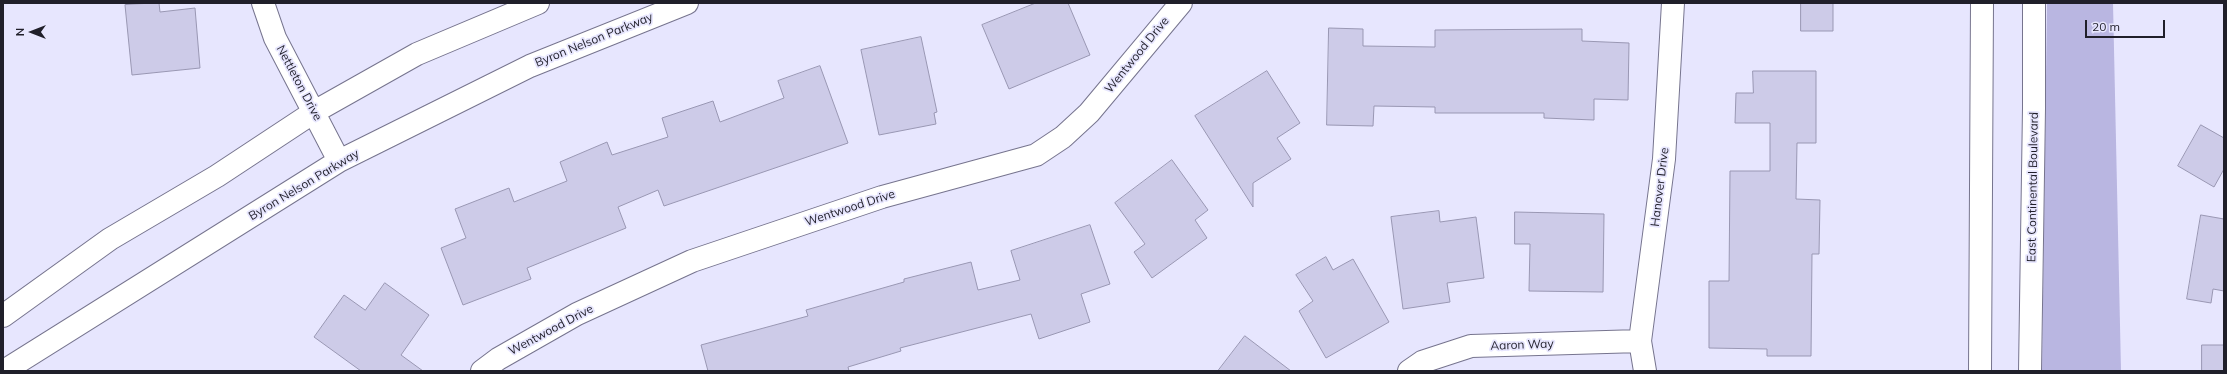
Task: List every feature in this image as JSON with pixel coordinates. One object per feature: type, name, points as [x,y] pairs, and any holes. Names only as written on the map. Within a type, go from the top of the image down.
[{"type":"street","name":"Nettleton Drive","points":[[263,3],[275,38],[339,161]]},
{"type":"street","points":[[3,316],[110,239],[217,176],[314,112],[417,54],[538,3]]},
{"type":"street","name":"Byron Nelson Parkway","points":[[4,371],[339,161],[530,66],[687,3]]},
{"type":"street","name":"Wentwood Drive","points":[[482,371],[498,359],[577,314],[692,262],[882,197],[1036,155],[1063,137],[1089,113],[1129,66],[1155,31],[1181,3]]},
{"type":"street","name":"Hanover Drive","points":[[1645,371],[1640,341],[1664,159],[1673,3]]},
{"type":"street","points":[[1980,371],[1982,3]]},
{"type":"street","name":"East Continental Boulevard","points":[[2030,371],[2034,147],[2034,3]]},
{"type":"street","name":"Aaron Way","points":[[1409,371],[1422,362],[1471,346],[1640,341]]},
{"type":"shaded area","points":[[2047,3],[2113,3],[2121,371],[2042,371]]},
{"type":"building","points":[[159,3],[160,12],[195,8],[200,68],[132,75],[125,5]]},
{"type":"building","points":[[1036,3],[1068,3],[1090,55],[1009,89],[982,25]]},
{"type":"building","points":[[1801,3],[1833,3],[1833,31],[1801,31]]},
{"type":"building","points":[[1329,28],[1363,29],[1363,46],[1435,47],[1435,30],[1582,29],[1582,41],[1629,43],[1628,100],[1594,99],[1594,120],[1544,118],[1544,113],[1435,113],[1435,107],[1374,106],[1373,126],[1327,125]]},
{"type":"building","points":[[921,37],[937,112],[934,113],[936,124],[879,135],[861,50]]},
{"type":"building","points":[[820,66],[848,143],[664,206],[658,190],[618,207],[626,228],[527,268],[531,279],[463,305],[441,248],[466,238],[455,209],[509,188],[514,202],[567,181],[560,162],[607,142],[612,155],[668,137],[662,118],[713,101],[720,122],[784,98],[778,81]]},
{"type":"building","points":[[1267,71],[1300,123],[1277,138],[1291,159],[1253,183],[1253,207],[1195,116]]},
{"type":"building","points":[[1753,71],[1816,71],[1816,143],[1797,143],[1796,199],[1820,200],[1819,254],[1812,254],[1811,356],[1767,356],[1767,349],[1709,348],[1709,281],[1729,281],[1730,171],[1770,171],[1770,123],[1735,123],[1736,93],[1753,93]]},
{"type":"building","points":[[2201,125],[2224,138],[2224,169],[2214,187],[2178,166]]},
{"type":"building","points":[[1172,160],[1208,210],[1195,220],[1207,238],[1152,278],[1134,252],[1145,244],[1115,203]]},
{"type":"building","points":[[1439,211],[1440,222],[1476,217],[1484,278],[1447,283],[1450,302],[1403,309],[1391,217]]},
{"type":"building","points":[[1515,212],[1604,214],[1603,292],[1529,291],[1530,244],[1515,244]]},
{"type":"building","points":[[2201,215],[2224,219],[2224,291],[2213,289],[2211,303],[2187,299]]},
{"type":"building","points":[[1090,225],[1110,284],[1081,294],[1090,322],[1039,339],[1031,314],[900,348],[901,351],[848,367],[849,371],[708,371],[701,345],[808,316],[806,310],[904,282],[904,279],[971,262],[978,290],[1020,280],[1011,251]]},
{"type":"building","points":[[1326,257],[1333,270],[1353,259],[1389,322],[1326,358],[1299,311],[1313,301],[1296,275]]},
{"type":"building","points":[[385,283],[429,315],[401,355],[423,371],[361,371],[314,337],[344,295],[365,310]]},
{"type":"building","points":[[1245,336],[1291,371],[1218,371]]},
{"type":"building","points":[[2202,345],[2224,345],[2224,371],[2202,371]]}]
